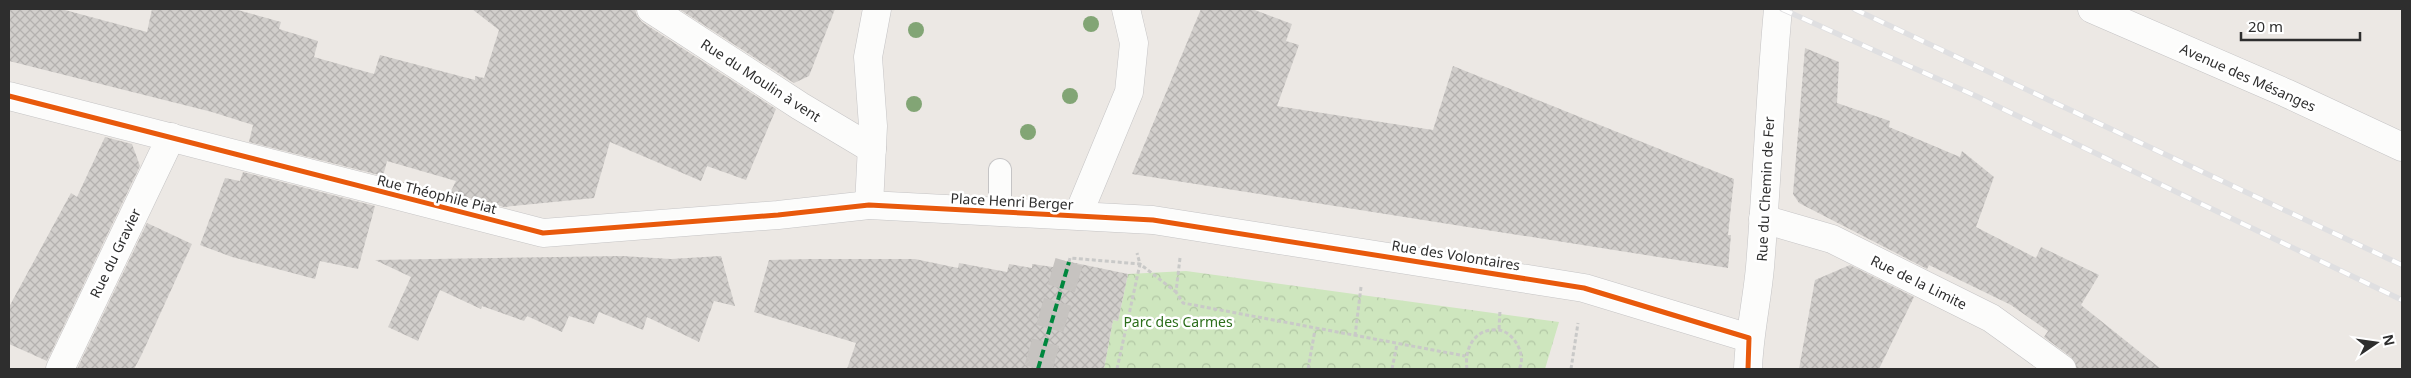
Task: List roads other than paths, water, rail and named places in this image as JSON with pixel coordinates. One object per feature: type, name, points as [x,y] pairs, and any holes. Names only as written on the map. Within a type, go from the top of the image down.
[{"type":"street","name":"Rue du Moulin à vent","points":[[651,9],[800,106],[872,148]]},
{"type":"street","points":[[869,205],[873,126],[868,57],[877,9]]},
{"type":"street","name":"Rue du Chemin de Fer","points":[[1748,369],[1749,338],[1760,270],[1778,9]]},
{"type":"street","name":"Avenue des Mésanges","points":[[2092,9],[2286,93],[2402,147]]},
{"type":"street","name":"Place Henri Berger","points":[[1078,215],[1129,92],[1134,43],[1129,10]]},
{"type":"street","name":"Rue Théophile Piat","points":[[9,96],[543,233],[778,215],[869,205]]},
{"type":"street","name":"Rue du Gravier","points":[[60,369],[171,137]]},
{"type":"street","name":"Place Henri Berger","points":[[869,205],[1153,220]]},
{"type":"street","name":"Rue de la Limite","points":[[1763,219],[1832,239],[1991,318],[2062,369]]},
{"type":"street","name":"Rue des Volontaires","points":[[1153,220],[1584,288],[1749,338]]},
{"type":"lane","points":[[1000,170],[1000,212]]},
{"type":"tunnel","points":[[1038,369],[1069,262]]},
{"type":"railway","points":[[1782,9],[1976,96],[2402,300]]},
{"type":"railway","points":[[1854,9],[2402,265]]},
{"type":"park label","name":"Parc des Carmes","points":[[1178,321]]}]
